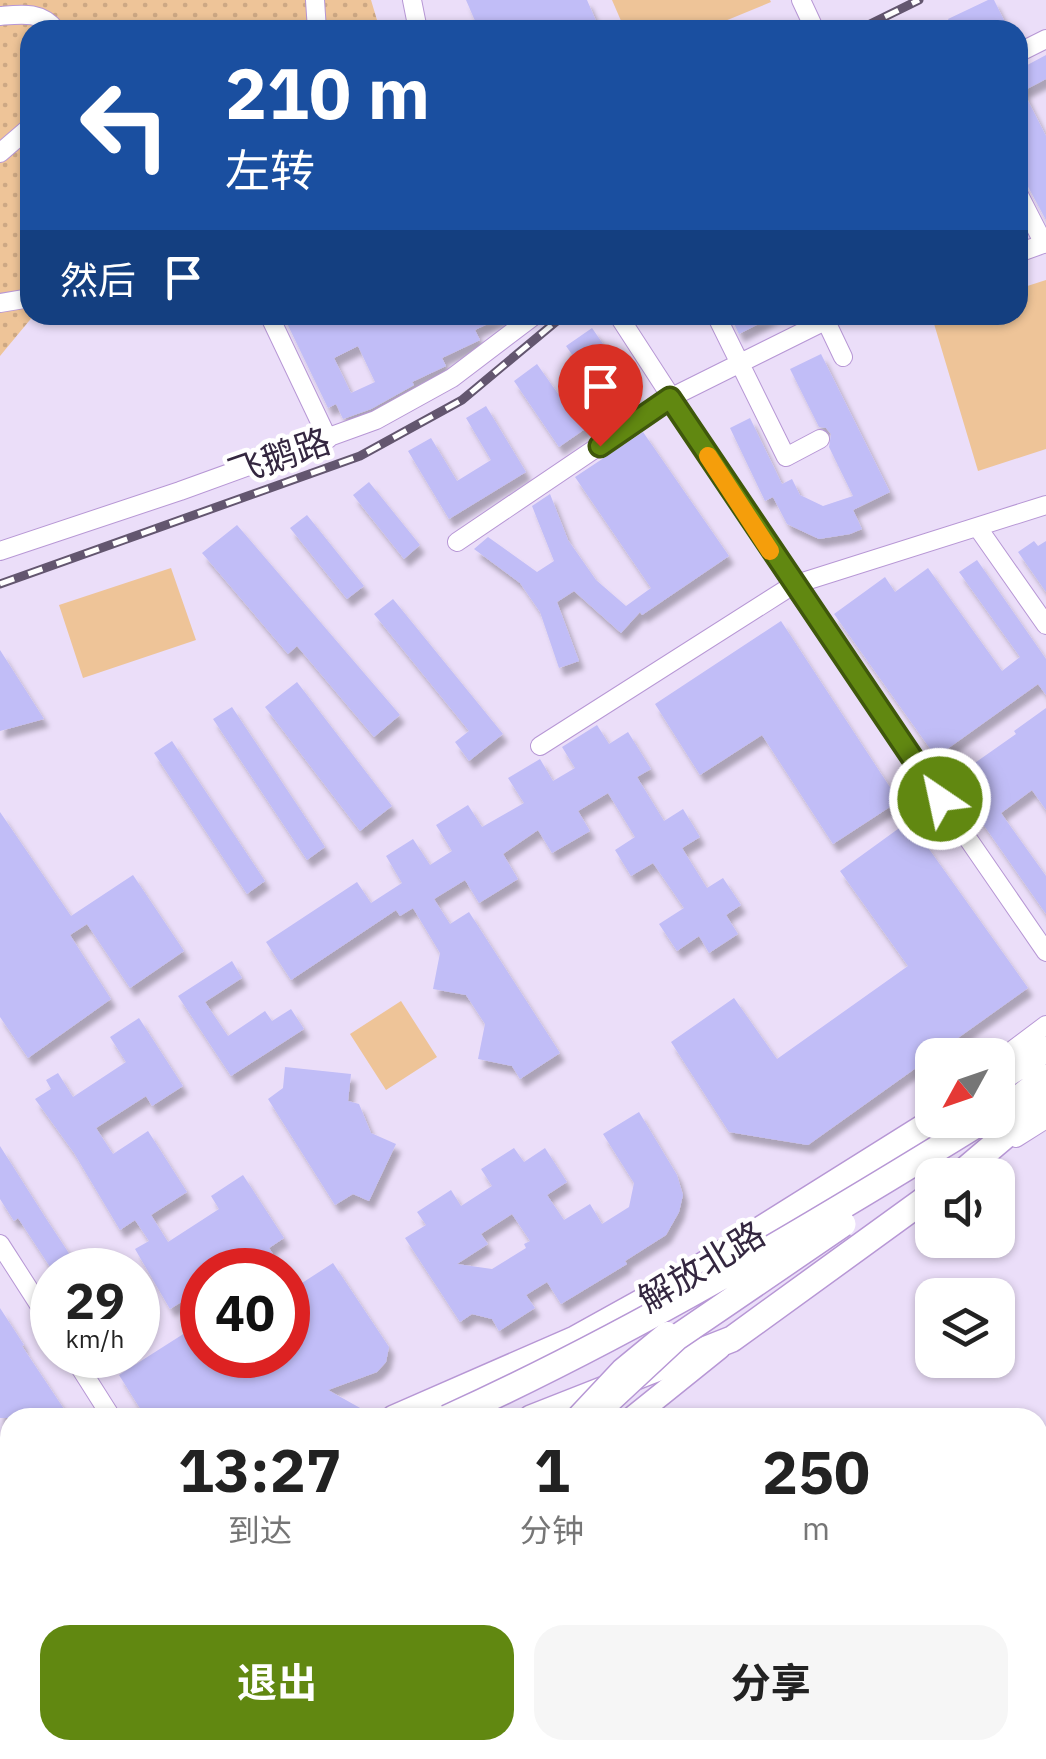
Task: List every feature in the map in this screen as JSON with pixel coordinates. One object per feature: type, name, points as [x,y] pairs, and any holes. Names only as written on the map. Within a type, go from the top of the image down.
[{"type":"highway","points":[[1015,1070],[1046,1052]]},
{"type":"highway","points":[[980,1158],[1035,1098],[1046,1077]]},
{"type":"highway","name":"解放北路","points":[[418,1408],[575,1339],[679,1282],[915,1133]]},
{"type":"highway","points":[[468,1408],[671,1307],[957,1138]]},
{"type":"highway","points":[[601,1408],[676,1338],[961,1138]]},
{"type":"highway","name":"解放北路","points":[[556,1408],[732,1339],[915,1206]]},
{"type":"highway","points":[[679,1282],[676,1300],[684,1315],[695,1326],[732,1339]]},
{"type":"highway","points":[[456,1392],[471,1397],[479,1408]]},
{"type":"main road","points":[[1015,1084],[1046,1052]]},
{"type":"main road","points":[[587,1408],[643,1351],[948,1138]]},
{"type":"main road","points":[[645,1408],[732,1339]]},
{"type":"street","points":[[0,16],[28,13],[46,20]]},
{"type":"street","points":[[0,153],[20,136]]},
{"type":"street","points":[[1028,212],[1045,244]]},
{"type":"street","points":[[274,325],[328,439]]},
{"type":"street","name":"飞鹅路","points":[[0,551],[366,425],[427,394],[520,325]]},
{"type":"street","points":[[624,325],[793,585],[1046,952]]},
{"type":"street","points":[[721,325],[786,457],[820,439]]},
{"type":"street","points":[[457,542],[670,398],[811,325]]},
{"type":"street","points":[[831,325],[843,357]]},
{"type":"street","points":[[540,746],[793,585],[1046,505]]},
{"type":"street","points":[[978,528],[1046,625]]},
{"type":"street","points":[[1015,1048],[1046,1025]]},
{"type":"street","points":[[992,1148],[1046,1119]]},
{"type":"street","points":[[788,1214],[915,1121]]},
{"type":"street","points":[[0,1244],[30,1291]]},
{"type":"street","points":[[87,1378],[106,1408]]},
{"type":"shaded area","points":[[0,0],[371,0],[377,20],[20,20],[20,325],[26,325],[0,356]]},
{"type":"shaded area","points":[[612,0],[771,2],[727,20],[621,20]]},
{"type":"shaded area","points":[[1046,280],[1046,449],[978,471],[934,325],[1028,325],[1028,286]]},
{"type":"shaded area","points":[[171,568],[196,640],[83,678],[59,605]]},
{"type":"shaded area","points":[[401,1001],[437,1057],[386,1090],[350,1034]]},
{"type":"building","points":[[466,0],[587,0],[596,20],[475,20]]},
{"type":"building","points":[[994,0],[1004,20],[948,20]]},
{"type":"building","points":[[1046,55],[1046,79],[1028,88],[1028,65]]},
{"type":"building","points":[[1028,101],[1046,136],[1046,220],[1028,187]]},
{"type":"building","points":[[288,325],[485,325],[475,330],[480,340],[442,358],[446,366],[412,382],[414,385],[371,409],[343,419],[336,404],[328,408]],"holes":[[[358,346],[375,382],[351,393],[334,358]]]},
{"type":"building","points":[[735,325],[757,325],[739,334]]},
{"type":"building","points":[[592,328],[637,393],[559,447],[514,381],[537,364],[568,408],[596,389],[566,346]]},
{"type":"building","points":[[821,354],[890,492],[853,510],[862,529],[819,539],[787,524],[773,497],[765,501],[730,428],[750,418],[782,484],[792,479],[800,495],[823,506],[853,496],[829,447],[831,434],[819,427],[790,369]]},
{"type":"building","points":[[486,406],[526,472],[449,519],[408,451],[431,438],[457,481],[491,460],[466,418]]},
{"type":"building","points":[[643,432],[729,556],[642,615],[640,612],[621,633],[574,591],[557,602],[579,661],[559,668],[540,612],[520,583],[474,549],[488,537],[537,572],[554,561],[532,506],[550,494],[568,540],[596,580],[626,606],[651,588],[575,477]]},
{"type":"building","points":[[369,482],[420,545],[404,559],[353,495]]},
{"type":"building","points":[[307,515],[364,586],[347,599],[290,528]]},
{"type":"building","points":[[237,525],[400,715],[374,737],[297,646],[288,654],[202,553]]},
{"type":"building","points":[[1034,541],[1038,546],[1046,541],[1046,592],[1018,552]]},
{"type":"building","points":[[977,560],[1046,659],[1046,695],[1038,684],[936,757],[834,614],[885,577],[895,592],[928,568],[1002,671],[1020,657],[959,572]]},
{"type":"building","points":[[393,599],[503,734],[469,761],[455,742],[469,731],[374,614]]},
{"type":"building","points":[[781,621],[899,801],[833,844],[762,735],[700,775],[655,704]]},
{"type":"building","points":[[0,650],[44,719],[0,731]]},
{"type":"building","points":[[297,682],[392,806],[360,831],[265,707]]},
{"type":"building","points":[[232,707],[325,847],[307,860],[213,719]]},
{"type":"building","points":[[1046,708],[1046,810],[1032,790],[1001,813],[1046,876],[1046,914],[957,787],[967,780],[962,772]]},
{"type":"building","points":[[597,725],[609,744],[628,732],[651,769],[637,777],[664,821],[683,809],[700,837],[682,848],[707,888],[723,878],[741,905],[726,915],[738,934],[709,953],[699,936],[677,951],[659,924],[684,908],[653,863],[631,876],[615,850],[635,837],[608,793],[578,811],[590,831],[552,853],[538,830],[503,854],[518,879],[479,903],[465,880],[434,899],[450,924],[469,912],[560,1053],[520,1079],[512,1066],[478,1059],[485,1024],[466,995],[433,989],[440,953],[413,908],[400,916],[396,910],[291,980],[266,942],[357,882],[371,903],[402,883],[386,856],[413,839],[430,865],[452,851],[436,825],[468,805],[482,827],[524,803],[508,778],[540,759],[553,781],[575,768],[562,747]]},
{"type":"building","points":[[172,741],[265,881],[247,894],[154,753]]},
{"type":"building","points":[[0,812],[71,916],[133,875],[184,951],[130,988],[87,924],[70,935],[111,999],[28,1058],[0,1017]]},
{"type":"building","points":[[909,821],[1028,988],[958,1038],[915,1038],[915,1069],[808,1145],[729,1132],[671,1042],[734,998],[777,1059],[908,966],[840,871]]},
{"type":"building","points":[[232,961],[242,978],[205,1002],[228,1036],[265,1011],[272,1021],[291,1009],[304,1029],[231,1076],[178,996]]},
{"type":"building","points":[[139,1018],[183,1086],[152,1106],[146,1096],[96,1128],[113,1154],[148,1131],[187,1192],[151,1215],[168,1242],[219,1209],[211,1196],[243,1175],[284,1238],[269,1248],[180,1248],[180,1303],[170,1309],[160,1292],[160,1248],[137,1248],[149,1241],[135,1220],[120,1230],[74,1153],[35,1099],[51,1089],[46,1080],[58,1073],[73,1097],[126,1062],[110,1037]]},
{"type":"building","points":[[285,1067],[351,1074],[348,1101],[359,1104],[371,1133],[396,1144],[369,1201],[353,1194],[335,1205],[268,1099],[283,1088]]},
{"type":"building","points":[[639,1112],[677,1175],[683,1195],[666,1235],[561,1304],[547,1282],[526,1295],[535,1308],[499,1331],[492,1319],[472,1314],[460,1322],[405,1238],[426,1225],[417,1212],[451,1190],[461,1206],[492,1186],[481,1169],[514,1148],[524,1162],[545,1148],[567,1182],[547,1195],[564,1220],[590,1204],[602,1224],[629,1207],[634,1183],[603,1134]],"holes":[[[512,1214],[530,1241],[524,1244],[526,1248],[492,1269],[457,1264],[488,1244],[481,1234]]]},
{"type":"building","points":[[0,1146],[66,1248],[38,1248],[0,1199]]},
{"type":"building","points":[[333,1263],[389,1347],[386,1362],[377,1372],[328,1390],[360,1408],[140,1408],[121,1378],[160,1378],[160,1349],[180,1336],[180,1378],[310,1378],[310,1278]]},
{"type":"building","points":[[0,1308],[30,1358],[30,1378],[43,1378],[63,1408],[0,1408]]},
{"type":"railway","points":[[878,20],[919,0]]},
{"type":"railway","points":[[0,584],[360,456],[462,400],[552,325]]},
{"type":"slow traffic","points":[[708,456],[770,551]]},
{"type":"route","points":[[600,446],[670,398],[940,799]]}]
